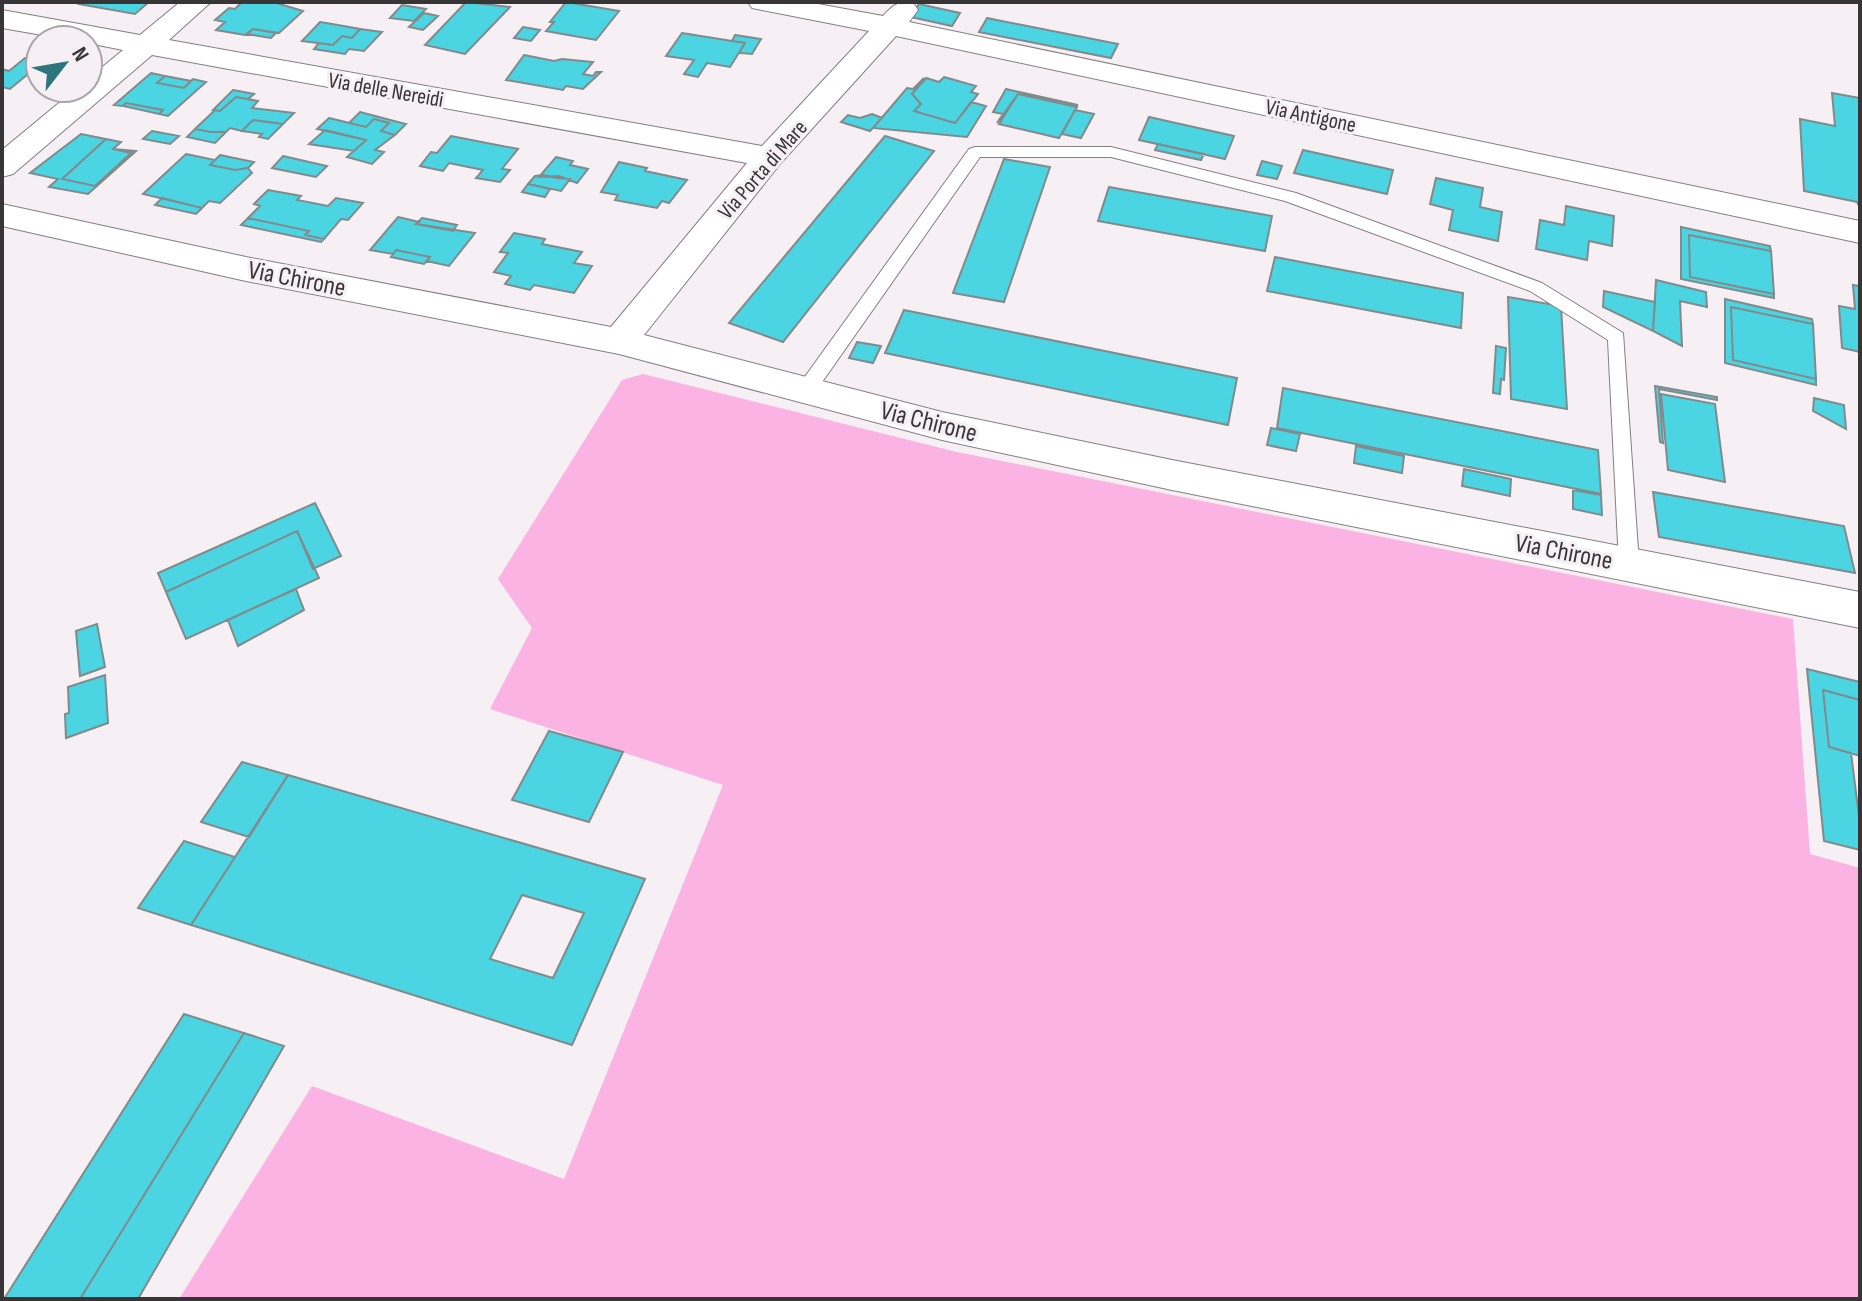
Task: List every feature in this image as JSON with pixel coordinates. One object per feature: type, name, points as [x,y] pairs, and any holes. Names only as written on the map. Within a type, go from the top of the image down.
[{"type":"street","points":[[2,167],[197,2]]},
{"type":"street","name":"Via Antigone","points":[[762,2],[900,14],[1860,232]]},
{"type":"street","name":"Via Porta di Mare","points":[[619,341],[769,157],[900,14]]},
{"type":"street","name":"Via delle Nereidi","points":[[2,19],[769,157]]},
{"type":"street","name":"Via Chirone","points":[[2,215],[246,269],[619,341],[942,426],[1172,475],[1860,610]]},
{"type":"lane","points":[[806,390],[975,152],[1111,152],[1290,197],[1522,281],[1617,337],[1629,564]]},
{"type":"shaded area","points":[[643,374],[957,452],[1793,619],[1810,854],[1860,868],[1860,1299],[179,1299],[312,1086],[564,1179],[723,785],[490,709],[532,628],[498,579],[622,380]]},
{"type":"building","points":[[149,2],[135,14],[79,4]]},
{"type":"building","points":[[242,2],[273,2],[303,11],[279,33],[253,29],[245,35],[216,30],[225,22],[215,20]]},
{"type":"building","points":[[466,2],[510,7],[465,54],[425,45]]},
{"type":"building","points":[[566,2],[619,11],[596,40],[546,31]]},
{"type":"building","points":[[919,4],[960,13],[952,26],[911,17]]},
{"type":"building","points":[[402,5],[426,9],[414,21],[390,18]]},
{"type":"building","points":[[424,13],[438,16],[423,30],[409,27]]},
{"type":"building","points":[[987,18],[1118,44],[1111,58],[979,32]]},
{"type":"building","points":[[320,22],[360,29],[352,38],[342,36],[333,45],[302,41]]},
{"type":"building","points":[[523,27],[540,30],[531,41],[514,38]]},
{"type":"building","points":[[253,29],[276,33],[271,38],[247,34]]},
{"type":"building","points":[[360,29],[382,32],[364,51],[349,49],[345,54],[314,49],[319,43],[333,45],[342,36],[352,38]]},
{"type":"building","points":[[682,33],[745,43],[730,67],[707,63],[698,77],[684,74],[694,60],[666,56]]},
{"type":"building","points":[[735,35],[761,39],[752,54],[739,53],[745,43],[732,41]]},
{"type":"building","points":[[524,55],[554,61],[593,62],[583,74],[593,76],[601,72],[583,89],[566,86],[563,90],[506,80]]},
{"type":"building","points":[[24,59],[24,77],[10,89],[2,87],[2,69],[9,71]]},
{"type":"building","points":[[151,73],[165,76],[157,83],[184,88],[193,79],[206,82],[168,116],[159,114],[163,110],[126,103],[123,106],[114,105]]},
{"type":"building","points":[[165,76],[191,81],[184,88],[157,83]]},
{"type":"building","points":[[944,77],[976,86],[971,92],[978,94],[955,123],[914,111],[921,104],[912,94],[926,78],[939,82]]},
{"type":"building","points":[[924,78],[912,94],[921,104],[914,111],[955,123],[971,102],[986,106],[967,137],[873,128],[907,88],[913,89]]},
{"type":"building","points":[[1006,89],[1078,105],[1018,94],[997,123],[1003,114],[993,112]]},
{"type":"building","points":[[233,90],[254,94],[248,99],[236,97],[220,111],[213,110]]},
{"type":"building","points":[[1832,93],[1860,98],[1860,208],[1857,202],[1804,191],[1800,119],[1835,126]]},
{"type":"building","points":[[1018,94],[1077,107],[1059,138],[999,124]]},
{"type":"building","points":[[236,97],[258,101],[252,108],[294,113],[283,124],[253,120],[242,131],[230,128],[226,132],[195,129],[215,110],[220,111]]},
{"type":"building","points":[[126,103],[163,110],[159,114],[123,106]]},
{"type":"building","points":[[1075,110],[1094,114],[1081,138],[1062,134]]},
{"type":"building","points":[[360,112],[406,124],[395,135],[381,131],[389,123],[374,119],[366,127],[349,123]]},
{"type":"building","points":[[872,114],[882,118],[870,131],[841,122],[848,115],[860,118]]},
{"type":"building","points":[[1149,117],[1234,136],[1225,159],[1139,140]]},
{"type":"building","points":[[329,118],[366,127],[374,119],[389,123],[381,131],[395,135],[375,150],[384,152],[372,164],[347,157],[366,140],[317,129]]},
{"type":"building","points":[[253,120],[283,124],[268,139],[259,137],[262,134],[242,131]]},
{"type":"building","points":[[195,129],[226,132],[215,143],[187,137]]},
{"type":"building","points":[[325,130],[366,140],[354,151],[309,144]]},
{"type":"building","points":[[152,131],[179,136],[170,144],[143,139]]},
{"type":"building","points":[[81,134],[106,139],[62,179],[95,186],[131,153],[113,149],[136,151],[88,194],[49,187],[58,179],[30,173]]},
{"type":"building","points":[[451,136],[518,149],[502,169],[510,170],[500,182],[476,178],[483,170],[449,163],[443,171],[420,166],[431,152],[437,153]]},
{"type":"building","points":[[885,136],[934,151],[783,342],[729,323]]},
{"type":"building","points":[[106,139],[121,142],[113,149],[131,153],[95,186],[62,179]]},
{"type":"building","points":[[1158,144],[1204,154],[1201,160],[1155,150]]},
{"type":"building","points":[[1303,150],[1393,170],[1387,194],[1294,173]]},
{"type":"building","points":[[186,154],[215,160],[210,165],[235,170],[248,168],[252,173],[220,203],[209,201],[202,208],[143,194]]},
{"type":"building","points":[[220,155],[254,162],[248,168],[235,170],[210,165]]},
{"type":"building","points":[[283,156],[327,166],[316,177],[272,168]]},
{"type":"building","points":[[556,157],[573,161],[570,165],[588,169],[577,183],[559,176],[539,177]]},
{"type":"building","points":[[1004,159],[1050,167],[1004,302],[953,293]]},
{"type":"building","points":[[1262,161],[1282,166],[1277,179],[1257,175]]},
{"type":"building","points":[[619,162],[687,180],[669,203],[662,201],[657,208],[615,200],[618,195],[601,192]]},
{"type":"building","points":[[535,176],[570,179],[561,191],[528,184]]},
{"type":"building","points":[[1436,178],[1483,188],[1480,207],[1502,212],[1498,241],[1449,230],[1453,210],[1430,204]]},
{"type":"building","points":[[528,184],[550,189],[545,197],[522,192]]},
{"type":"building","points":[[1109,187],[1272,216],[1265,251],[1098,221]]},
{"type":"building","points":[[268,190],[301,196],[297,200],[328,206],[336,198],[363,203],[348,220],[341,219],[324,239],[305,235],[309,231],[248,218],[260,206],[254,204]]},
{"type":"building","points":[[162,198],[202,208],[196,214],[155,205]]},
{"type":"building","points":[[1566,206],[1614,216],[1612,246],[1589,241],[1587,260],[1536,249],[1540,220],[1564,225]]},
{"type":"building","points":[[398,217],[419,222],[416,224],[475,233],[449,266],[427,261],[430,257],[396,250],[393,254],[370,250]]},
{"type":"building","points":[[248,218],[309,231],[305,235],[324,239],[321,242],[241,225]]},
{"type":"building","points":[[422,218],[457,225],[453,231],[416,224]]},
{"type":"building","points":[[1681,227],[1770,246],[1771,251],[1689,235],[1690,277],[1774,294],[1774,298],[1681,279]]},
{"type":"building","points":[[514,233],[545,239],[542,244],[582,252],[574,263],[592,266],[574,293],[534,285],[530,290],[505,284],[511,276],[494,272],[508,253],[500,252]]},
{"type":"building","points":[[1689,235],[1771,251],[1774,294],[1690,277]]},
{"type":"building","points":[[396,250],[430,257],[424,264],[391,257]]},
{"type":"building","points":[[1275,257],[1463,293],[1461,328],[1267,291]]},
{"type":"building","points":[[1656,280],[1706,292],[1707,307],[1680,301],[1682,346],[1653,331]]},
{"type":"building","points":[[1853,285],[1860,286],[1860,352],[1842,348],[1839,306],[1855,309]]},
{"type":"building","points":[[1604,291],[1655,302],[1653,331],[1603,307]]},
{"type":"building","points":[[1508,297],[1561,306],[1567,409],[1511,399]]},
{"type":"building","points":[[1725,299],[1812,319],[1813,324],[1731,307],[1733,360],[1816,379],[1816,385],[1725,363]]},
{"type":"building","points":[[1731,307],[1813,324],[1816,379],[1733,360]]},
{"type":"building","points":[[904,310],[1237,378],[1228,425],[885,353]]},
{"type":"building","points":[[857,342],[881,346],[873,363],[849,358]]},
{"type":"building","points":[[1496,346],[1506,348],[1500,394],[1493,393]]},
{"type":"building","points":[[1655,386],[1717,397],[1717,400],[1659,389],[1663,443],[1660,442]]},
{"type":"building","points":[[1283,388],[1598,450],[1601,494],[1277,428]]},
{"type":"building","points":[[1661,394],[1715,404],[1725,482],[1668,470]]},
{"type":"building","points":[[1814,398],[1844,405],[1846,429],[1813,411]]},
{"type":"building","points":[[1271,428],[1300,434],[1296,451],[1267,445]]},
{"type":"building","points":[[1356,446],[1404,456],[1402,473],[1354,463]]},
{"type":"building","points":[[1464,469],[1511,479],[1510,496],[1462,486]]},
{"type":"building","points":[[1573,490],[1601,495],[1602,515],[1573,509]]},
{"type":"building","points":[[1653,492],[1844,526],[1855,573],[1659,537]]},
{"type":"building","points":[[315,503],[341,556],[313,569],[297,531],[166,592],[158,573]]},
{"type":"building","points":[[297,531],[319,578],[186,639],[166,592]]},
{"type":"building","points":[[296,589],[304,610],[238,646],[228,620]]},
{"type":"building","points":[[97,624],[105,667],[80,676],[76,631]]},
{"type":"building","points":[[1807,669],[1860,682],[1860,700],[1823,690],[1829,747],[1851,753],[1860,824],[1860,850],[1824,841]]},
{"type":"building","points":[[105,675],[108,723],[66,738],[68,687]]},
{"type":"building","points":[[1823,690],[1860,700],[1860,756],[1829,747]]},
{"type":"building","points":[[549,731],[623,752],[589,822],[512,800]]},
{"type":"building","points":[[242,762],[288,775],[249,837],[201,822]]},
{"type":"building","points":[[288,775],[645,879],[572,1045],[191,925]],"holes":[[[522,895],[584,913],[553,978],[490,959]]]},
{"type":"building","points":[[184,841],[235,857],[191,925],[138,908]]},
{"type":"building","points":[[184,1014],[244,1033],[80,1299],[4,1299]]},
{"type":"building","points":[[244,1033],[284,1046],[138,1299],[80,1299]]}]
